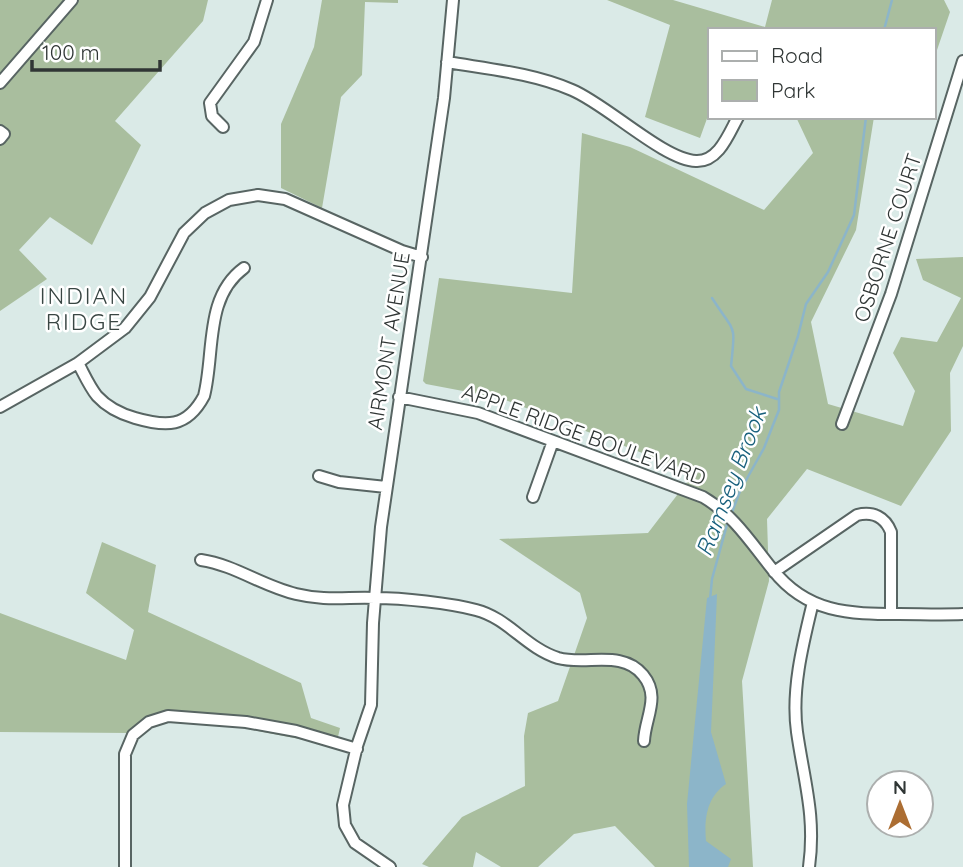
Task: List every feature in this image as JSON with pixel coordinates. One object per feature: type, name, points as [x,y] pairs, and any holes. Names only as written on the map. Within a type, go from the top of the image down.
[{"type":"street","points":[[0,83],[72,0]]},
{"type":"street","points":[[223,127],[212,116],[210,103],[254,42],[267,0]]},
{"type":"street","name":"AIRMONT AVENUE","points":[[390,867],[355,843],[345,825],[343,805],[371,705],[375,598],[386,487],[444,98],[453,0]]},
{"type":"street","name":"OSBORNE COURT","points":[[842,424],[891,294],[963,61]]},
{"type":"street","points":[[447,62],[549,82],[570,89],[595,101],[666,150],[694,161],[714,154],[737,119]]},
{"type":"street","points":[[0,131],[4,134],[0,139]]},
{"type":"street","points":[[0,407],[78,363],[110,341],[138,313],[162,278],[184,233],[205,213],[229,200],[258,195],[285,199],[402,251],[422,257]]},
{"type":"street","points":[[78,363],[97,396],[116,411],[155,424],[184,419],[199,406],[204,396],[213,329],[223,290],[244,268]]},
{"type":"street","name":"APPLE RIDGE BOULEVARD","points":[[399,397],[478,413],[703,498],[716,505],[738,525],[774,572],[795,592],[813,603],[839,612],[963,614]]},
{"type":"street","points":[[533,497],[553,441]]},
{"type":"street","points":[[319,476],[339,482],[386,487]]},
{"type":"street","points":[[774,572],[857,515],[878,515],[891,532],[891,614]]},
{"type":"street","points":[[201,560],[229,566],[296,594],[341,600],[375,598],[478,610],[504,622],[533,646],[557,657],[572,661],[609,659],[627,662],[642,674],[651,690],[652,709],[644,730],[644,741]]},
{"type":"street","points":[[809,867],[813,842],[812,814],[796,712],[805,634],[813,603]]},
{"type":"street","points":[[124,867],[125,754],[133,735],[149,722],[168,716],[246,722],[296,731],[357,749]]},
{"type":"green space","points":[[0,0],[208,0],[203,21],[115,121],[141,145],[92,245],[50,217],[19,250],[47,279],[0,311]]},
{"type":"green space","points":[[322,0],[398,0],[398,3],[365,2],[362,75],[341,97],[322,208],[281,188],[281,124],[314,47]]},
{"type":"green space","points":[[607,0],[673,0],[765,27],[772,0],[944,0],[950,12],[937,50],[935,28],[708,28],[708,116],[700,138],[645,117],[670,25]]},
{"type":"green space","points":[[797,119],[874,119],[856,230],[811,322],[828,404],[903,426],[915,391],[893,353],[901,337],[937,342],[961,298],[923,280],[916,259],[963,257],[963,346],[950,373],[951,431],[901,506],[807,469],[767,519],[769,581],[742,681],[753,867],[655,867],[615,826],[574,834],[538,867],[501,867],[476,852],[473,867],[429,867],[422,864],[462,817],[525,786],[524,736],[528,713],[558,701],[587,618],[580,593],[499,539],[648,533],[694,473],[500,398],[426,384],[423,381],[439,278],[572,293],[582,133],[630,147],[764,210],[813,153]]},
{"type":"green space","points":[[102,542],[156,565],[148,612],[301,683],[311,718],[340,728],[336,746],[175,715],[130,733],[0,732],[0,613],[126,660],[134,630],[86,593]]},
{"type":"water","points":[[717,594],[711,732],[726,784],[715,795],[708,809],[706,841],[731,859],[728,867],[689,867],[687,804],[707,598]]},
{"type":"waterway","name":"Ramsey Brook","points":[[885,28],[892,0]]},
{"type":"waterway","name":"Ramsey Brook","points":[[731,515],[740,491],[764,448],[779,410],[779,392],[806,304],[828,272],[854,215],[866,119]]},
{"type":"waterway","points":[[712,298],[732,329],[731,366],[746,389],[777,399]]},
{"type":"waterway","name":"Ramsey Brook","points":[[710,600],[712,579],[728,521]]},
{"type":"district","name":"INDIAN RIDGE","points":[[84,309]]}]
